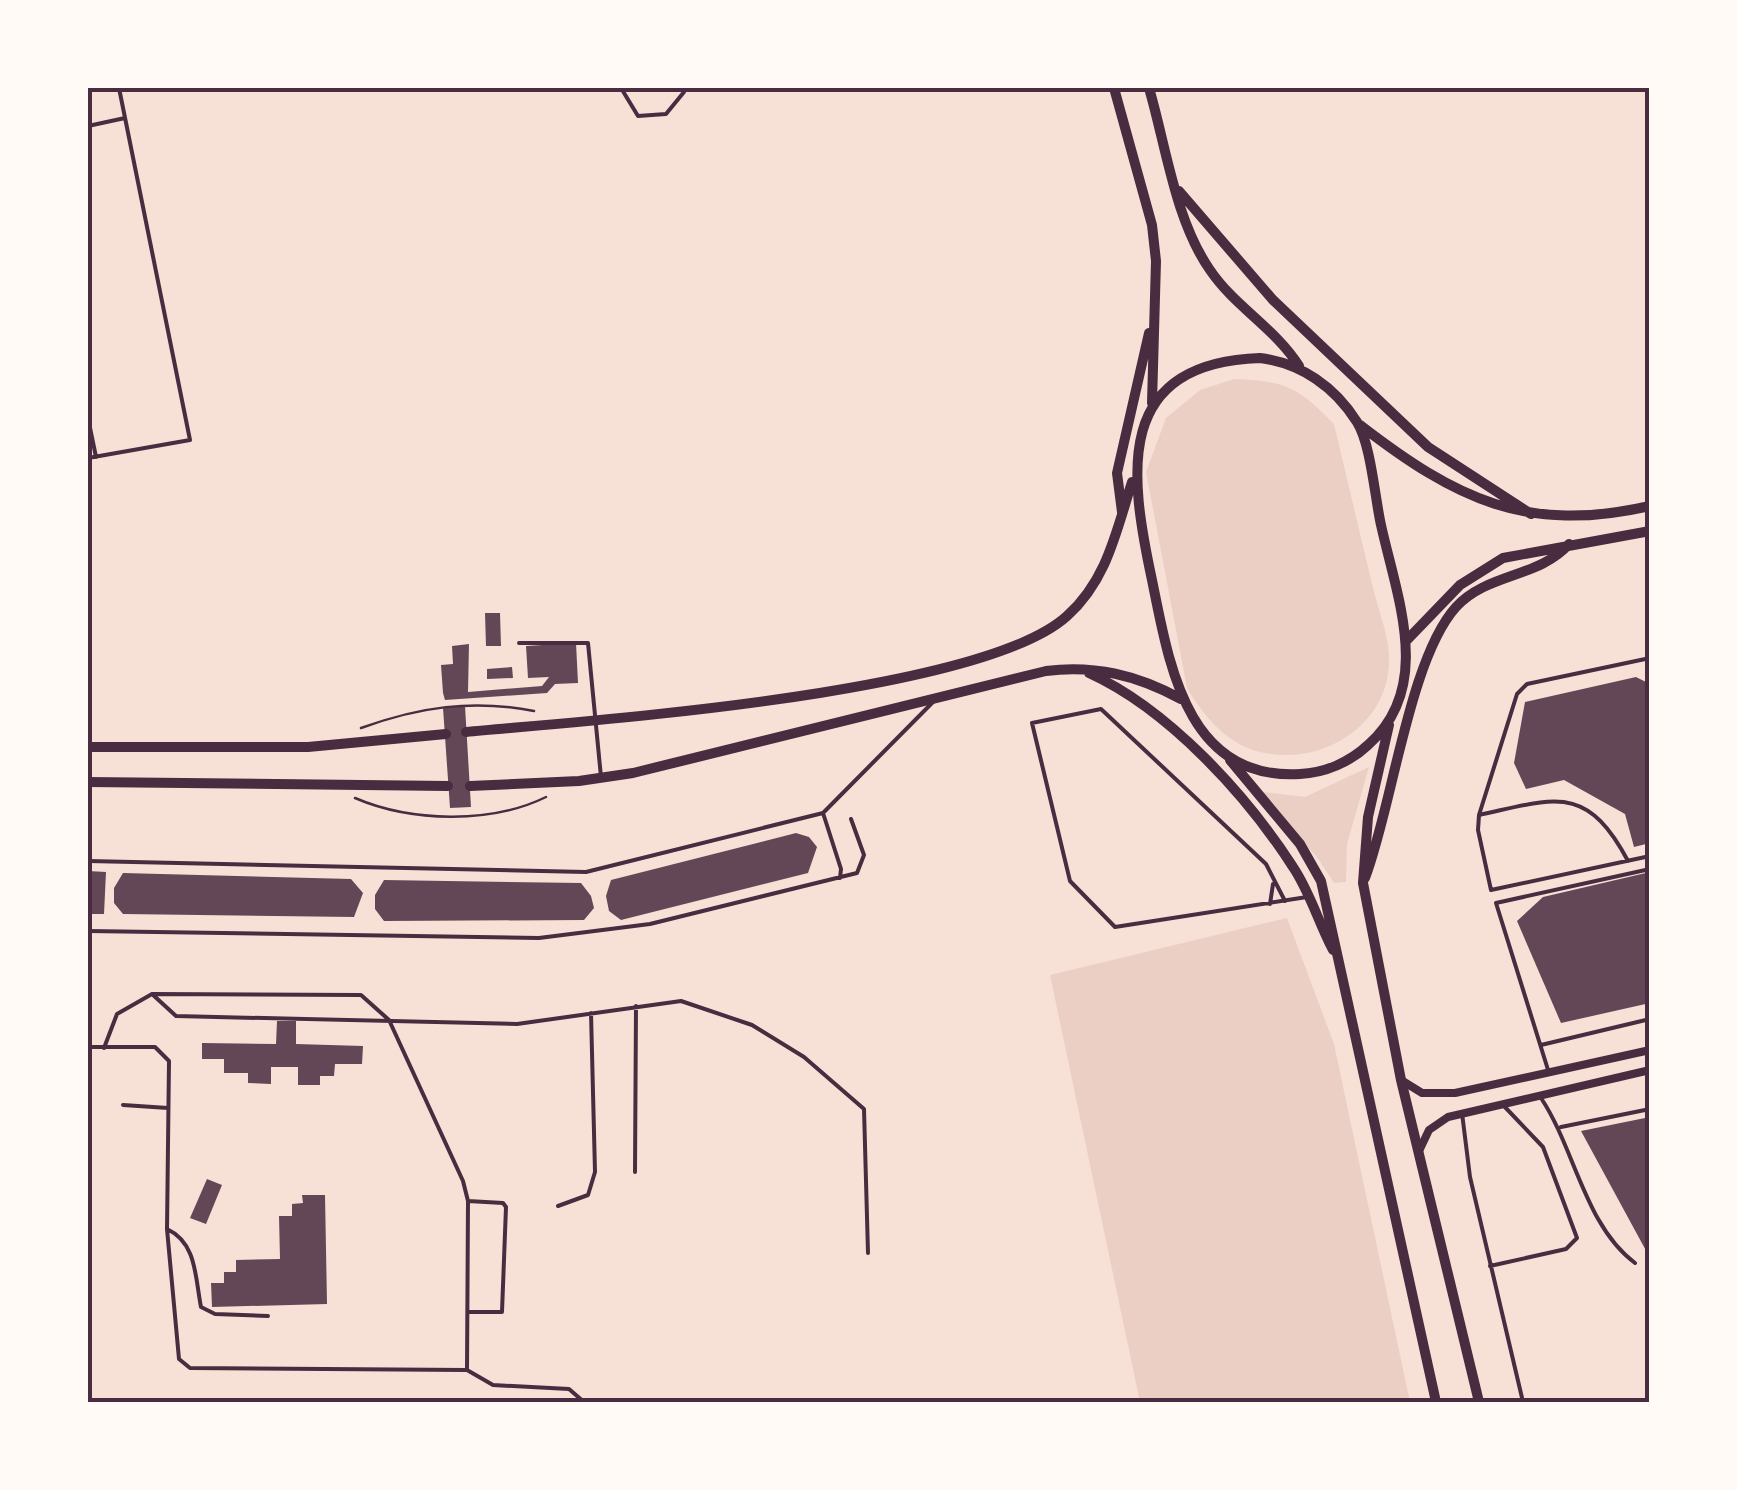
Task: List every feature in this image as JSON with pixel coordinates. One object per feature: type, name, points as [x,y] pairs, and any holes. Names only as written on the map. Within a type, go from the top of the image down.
[{"type":"main road","points":[[466,732],[597,720],[887,679],[1017,646],[1063,620],[1096,585],[1134,476],[1137,444],[1152,404],[1156,275],[1152,225],[1114,88]]},
{"type":"main road","points":[[1149,88],[1199,252],[1211,272],[1359,425],[1445,486],[1478,502],[1531,514],[1592,517],[1650,506]]},
{"type":"main road","points":[[1179,191],[1273,300],[1428,447],[1531,514]]},
{"type":"main road","points":[[1122,513],[1117,473],[1152,319]]},
{"type":"main road","points":[[1152,404],[1168,388],[1212,365],[1260,358],[1300,367]]},
{"type":"main road","points":[[1359,425],[1406,641],[1406,678],[1390,719],[1368,817],[1363,884],[1402,1080],[1480,1402]]},
{"type":"main road","points":[[1134,476],[1156,599],[1182,699],[1316,870],[1436,1402]]},
{"type":"main road","points":[[1406,641],[1440,603],[1480,570],[1526,551],[1650,531]]},
{"type":"main road","points":[[1363,884],[1422,680],[1443,625],[1474,592],[1544,565],[1569,544]]},
{"type":"main road","points":[[470,786],[601,778],[723,752],[1026,674],[1078,668],[1124,674],[1182,699]]},
{"type":"main road","points":[[1078,668],[1149,708],[1212,766],[1294,868],[1340,964]]},
{"type":"main road","points":[[1222,751],[1255,769],[1304,774],[1360,752],[1390,719]]},
{"type":"main road","points":[[88,747],[308,747],[446,734]]},
{"type":"main road","points":[[88,782],[448,786]]},
{"type":"street","points":[[1402,1080],[1416,1091],[1440,1095],[1650,1050]]},
{"type":"street","points":[[1419,1152],[1438,1122],[1462,1113],[1650,1070]]},
{"type":"lane","points":[[88,458],[190,440],[118,88]]},
{"type":"lane","points":[[621,88],[638,116],[666,114],[684,92],[683,88]]},
{"type":"lane","points":[[88,126],[125,118]]},
{"type":"lane","points":[[88,418],[96,457]]},
{"type":"lane","points":[[519,643],[579,639],[588,643],[601,778]]},
{"type":"lane","points":[[1549,1073],[1491,890],[1479,815],[1511,706],[1528,684],[1650,658]]},
{"type":"lane","points":[[88,860],[586,872],[823,813],[938,697]]},
{"type":"lane","points":[[1285,901],[1266,864],[1101,708],[1032,722],[1070,880],[1115,926],[1270,904],[1307,897]]},
{"type":"lane","points":[[1479,815],[1556,799],[1569,802],[1609,825],[1628,860]]},
{"type":"lane","points":[[823,813],[842,869],[840,878]]},
{"type":"lane","points":[[88,931],[539,938],[595,934],[857,873],[864,863],[851,819]]},
{"type":"lane","points":[[1491,890],[1650,856]]},
{"type":"lane","points":[[1496,903],[1650,869]]},
{"type":"lane","points":[[1270,904],[1273,884]]},
{"type":"lane","points":[[152,994],[176,1016],[516,1024],[681,1001],[752,1026],[804,1057],[864,1109],[868,1253]]},
{"type":"lane","points":[[104,1048],[117,1014],[152,994],[361,994],[389,1020],[468,1201],[467,1370]]},
{"type":"lane","points":[[635,1172],[636,1006]]},
{"type":"lane","points":[[558,1206],[588,1194],[595,1172],[591,1013]]},
{"type":"lane","points":[[1541,1044],[1650,1019]]},
{"type":"lane","points":[[88,1047],[155,1048],[169,1061],[167,1229],[179,1359],[190,1368],[467,1370],[492,1385],[568,1389],[584,1402]]},
{"type":"lane","points":[[1538,1094],[1560,1127],[1604,1228],[1621,1252],[1635,1263]]},
{"type":"lane","points":[[1490,1266],[1566,1249],[1577,1238],[1543,1147],[1500,1102]]},
{"type":"lane","points":[[123,1105],[168,1108]]},
{"type":"lane","points":[[1560,1127],[1650,1109]]},
{"type":"lane","points":[[1462,1113],[1470,1178],[1522,1402]]},
{"type":"lane","points":[[468,1201],[502,1203],[506,1207],[502,1312],[468,1312]]},
{"type":"lane","points":[[167,1229],[184,1237],[190,1248],[201,1308],[215,1314],[268,1316]]},
{"type":"path","points":[[356,730],[425,707],[479,702],[539,712]]},
{"type":"path","points":[[332,786],[360,801],[416,816],[526,808],[579,781]]},
{"type":"shaded area","points":[[1234,379],[1290,388],[1334,424],[1387,638],[1388,676],[1373,712],[1344,738],[1308,753],[1271,754],[1241,745],[1217,727],[1187,688],[1146,472],[1166,418],[1200,390]]},
{"type":"shaded area","points":[[1369,767],[1347,844],[1346,882],[1334,883],[1317,857],[1255,791],[1305,797]]},
{"type":"shaded area","points":[[1287,918],[1334,1044],[1410,1402],[1140,1402],[1050,975]]},
{"type":"building","points":[[485,613],[500,613],[501,646],[486,646]]},
{"type":"building","points":[[576,643],[578,683],[555,684],[547,693],[445,700],[441,665],[453,664],[452,646],[469,644],[468,692],[542,686],[549,677],[528,678],[526,646]]},
{"type":"building","points":[[512,667],[513,678],[487,679],[487,669]]},
{"type":"building","points":[[1636,677],[1650,684],[1650,843],[1634,847],[1625,814],[1564,780],[1526,789],[1514,763],[1525,702]]},
{"type":"building","points":[[465,706],[471,807],[450,808],[443,708]]},
{"type":"building","points":[[796,833],[809,837],[817,847],[808,873],[621,920],[609,911],[606,896],[611,880]]},
{"type":"building","points":[[88,871],[106,872],[104,914],[88,914]]},
{"type":"building","points":[[1650,872],[1650,1003],[1561,1023],[1517,921],[1543,897]]},
{"type":"building","points":[[123,873],[351,879],[363,893],[354,917],[123,914],[114,903],[114,888]]},
{"type":"building","points":[[384,880],[581,883],[594,908],[584,920],[384,921],[375,909],[375,895]]},
{"type":"building","points":[[277,1021],[296,1021],[296,1044],[363,1046],[362,1064],[335,1064],[334,1076],[320,1076],[320,1085],[298,1085],[298,1067],[271,1067],[271,1084],[248,1083],[248,1073],[224,1073],[224,1059],[202,1059],[202,1043],[276,1044]]},
{"type":"building","points":[[1650,1117],[1650,1258],[1581,1131]]},
{"type":"building","points":[[207,1179],[222,1185],[206,1224],[190,1218]]},
{"type":"building","points":[[302,1195],[325,1195],[327,1304],[212,1307],[211,1283],[224,1283],[224,1272],[236,1272],[236,1260],[280,1259],[279,1216],[292,1216],[292,1204],[303,1203]]}]
